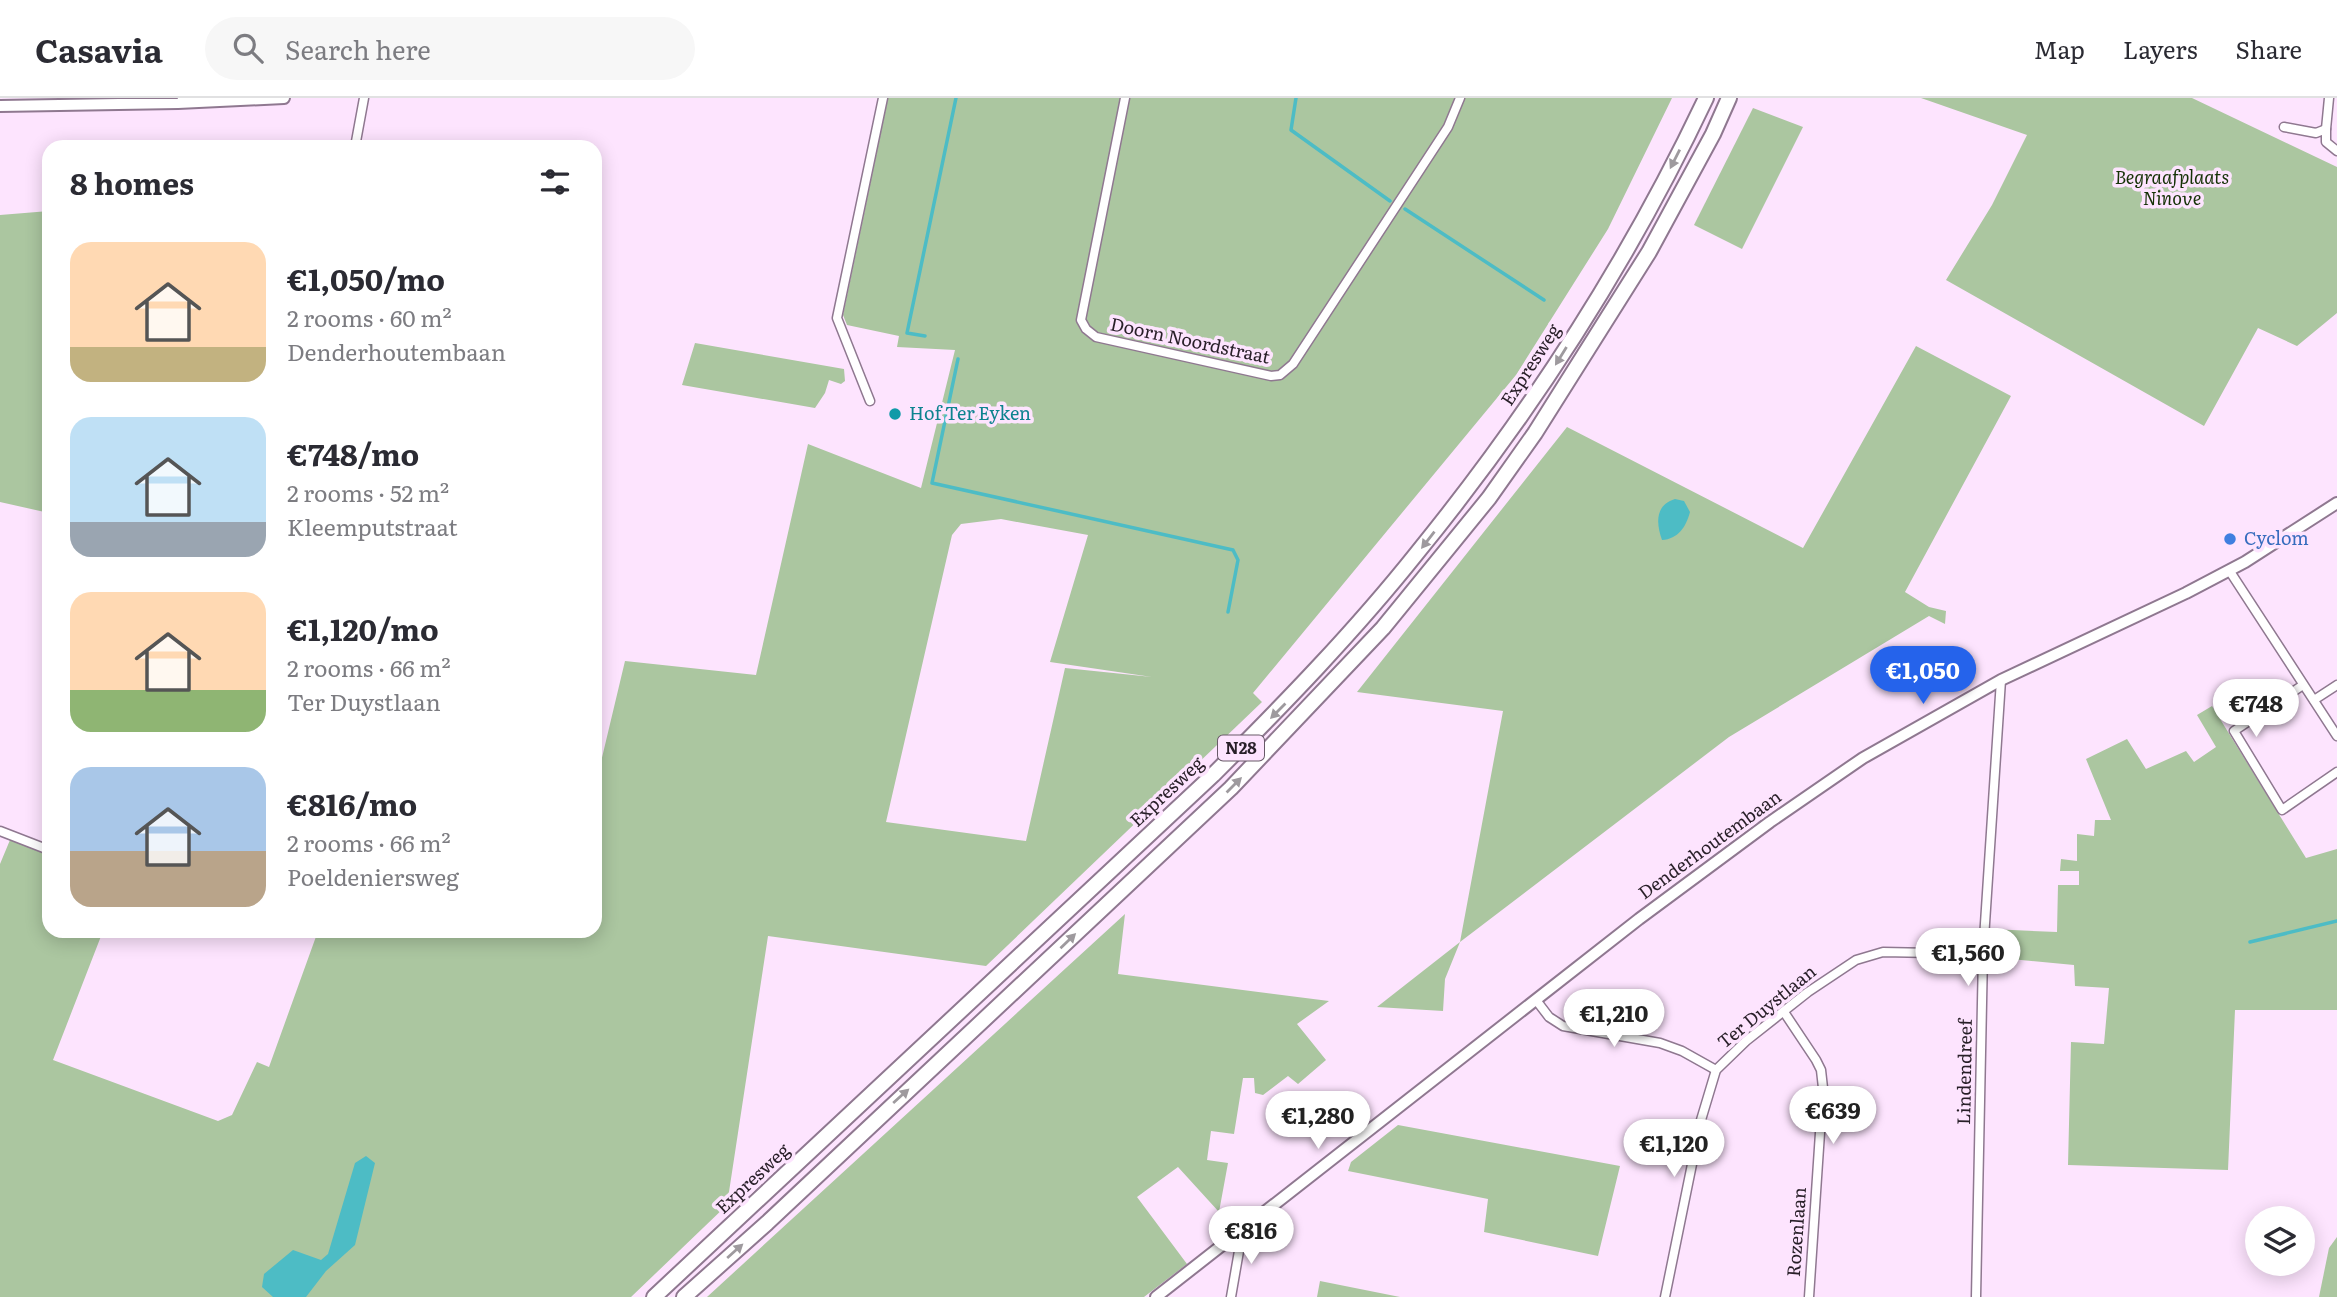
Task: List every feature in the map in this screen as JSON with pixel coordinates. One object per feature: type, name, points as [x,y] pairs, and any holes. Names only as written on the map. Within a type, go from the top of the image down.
[{"type":"highway","name":"Expresweg","points":[[654,1297],[1213,775],[1288,701],[1366,614],[1469,488],[1557,363],[1631,243],[1706,98]]},
{"type":"highway","name":"N28","points":[[684,1297],[767,1223],[1231,788],[1383,628],[1481,508],[1535,433],[1649,251],[1713,134],[1729,98]]},
{"type":"street","points":[[0,106],[284,98]]},
{"type":"street","points":[[356,140],[364,98]]},
{"type":"street","points":[[870,401],[837,318],[883,98]]},
{"type":"street","name":"Doorn Noordstraat","points":[[1125,98],[1081,320],[1086,329],[1097,337],[1272,376],[1280,375],[1293,364],[1448,127],[1460,98]]},
{"type":"street","points":[[2329,98],[2326,142],[2337,150]]},
{"type":"street","points":[[2284,127],[2316,133],[2326,129]]},
{"type":"street","name":"Denderhoutembaan","points":[[1156,1297],[1650,911],[1770,822],[1863,758],[2001,680],[2229,570],[2301,528],[2337,503]]},
{"type":"street","points":[[2229,570],[2337,736]]},
{"type":"street","name":"Lindendreef","points":[[1976,1297],[1983,954],[2001,680]]},
{"type":"street","points":[[2303,685],[2234,732],[2282,810],[2337,772]]},
{"type":"street","points":[[2314,699],[2337,685]]},
{"type":"street","points":[[0,831],[42,847]]},
{"type":"street","name":"Ter Duystlaan","points":[[1665,1297],[1701,1120],[1716,1070],[1746,1041],[1843,966],[1870,955],[1898,952],[1983,954]]},
{"type":"street","points":[[1536,1000],[1549,1017],[1563,1026],[1660,1043],[1682,1051],[1716,1070]]},
{"type":"street","name":"Rozenlaan","points":[[1784,1013],[1821,1070],[1809,1297]]},
{"type":"street","points":[[1231,1297],[1239,1251],[1238,1234]]},
{"type":"green space","points":[[888,98],[1672,98],[1608,229],[1516,375],[1253,693],[1262,702],[986,966],[768,936],[727,1205],[631,1297],[0,1297],[0,864],[10,840],[42,852],[42,938],[100,938],[53,1060],[218,1121],[232,1115],[257,1062],[269,1067],[315,938],[602,938],[602,758],[625,661],[756,675],[808,444],[921,488],[955,350],[897,347],[899,336],[847,325],[843,315]],"holes":[[[1001,519],[1088,535],[1050,662],[1152,677],[1065,668],[1026,841],[886,822],[952,535],[961,524]]]},
{"type":"green space","name":"Begraafplaats Ninove","points":[[1921,98],[2192,98],[2337,167],[2337,313],[2297,346],[2258,328],[2204,426],[1946,280],[1992,205],[2027,135]]},
{"type":"green space","points":[[1753,108],[1803,127],[1742,249],[1694,225]]},
{"type":"green space","points":[[42,212],[42,511],[0,502],[0,215]]},
{"type":"green space","points":[[695,343],[844,369],[845,381],[841,384],[829,380],[825,393],[815,408],[682,385]]},
{"type":"green space","points":[[1916,346],[2011,396],[1905,592],[1929,607],[1946,611],[1945,624],[1929,616],[1729,737],[1460,942],[1503,711],[1357,692],[1567,427],[1803,548]]},
{"type":"green space","points":[[2212,706],[2306,858],[2337,849],[2337,1010],[2235,1010],[2228,1170],[2068,1165],[2071,1042],[2104,1044],[2109,988],[2075,986],[2074,965],[1990,957],[1990,929],[2057,932],[2058,885],[2079,885],[2079,871],[2060,871],[2061,859],[2077,861],[2077,834],[2094,836],[2095,820],[2111,820],[2086,759],[2127,739],[2146,769],[2186,751],[2194,762],[2216,747],[2197,715]]},
{"type":"green space","points":[[1125,914],[1118,974],[1329,1001],[1297,1024],[1326,1060],[1298,1084],[1288,1076],[1263,1095],[1255,1093],[1254,1078],[1243,1078],[1234,1134],[1211,1131],[1207,1160],[1228,1163],[1219,1212],[1178,1167],[1137,1197],[1187,1264],[1144,1297],[707,1297]]},
{"type":"green space","points":[[1460,942],[1445,979],[1443,1011],[1377,1007]]},
{"type":"green space","points":[[1398,1125],[1620,1166],[1598,1256],[1484,1232],[1488,1199],[1348,1171],[1351,1162]]},
{"type":"green space","points":[[2337,1237],[2337,1297],[2319,1297],[2329,1248]]},
{"type":"green space","points":[[1320,1281],[1400,1297],[1317,1297]]},
{"type":"water","points":[[1675,499],[1684,501],[1690,512],[1684,527],[1677,535],[1662,540],[1659,515],[1668,502]]},
{"type":"water","points":[[366,1156],[375,1163],[355,1245],[326,1271],[306,1297],[273,1297],[262,1287],[264,1274],[293,1250],[321,1260],[328,1254],[355,1163]]},
{"type":"waterway","points":[[925,336],[907,333],[956,98]]},
{"type":"waterway","points":[[1296,98],[1291,130],[1390,201]]},
{"type":"waterway","points":[[1405,209],[1544,300]]},
{"type":"waterway","points":[[958,359],[932,483],[1233,550],[1238,560],[1228,612]]},
{"type":"waterway","points":[[2250,942],[2337,921]]},
{"type":"place","name":"Hof Ter Eyken","points":[[895,414]]},
{"type":"place","name":"Cyclom","points":[[2230,539]]}]
